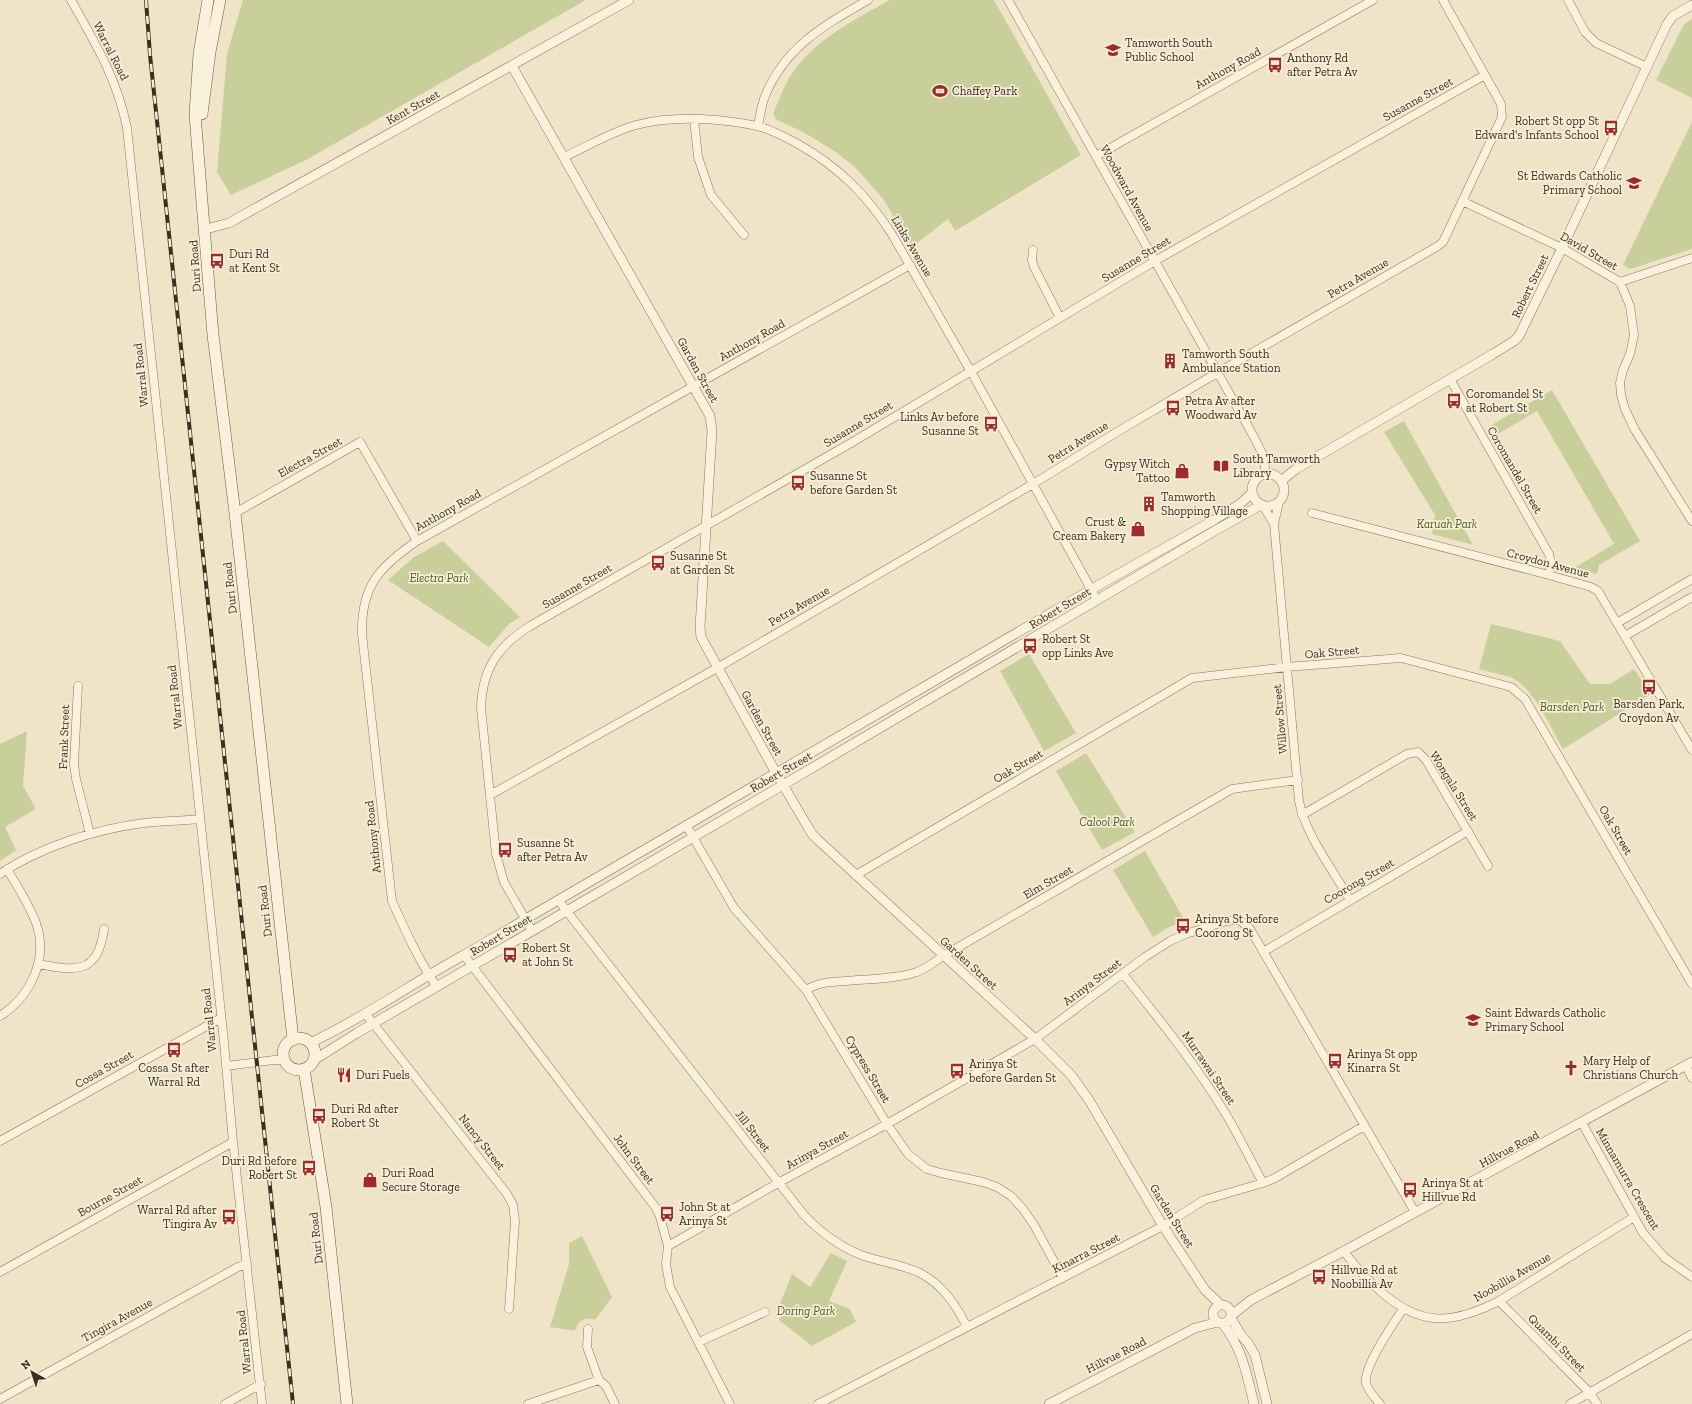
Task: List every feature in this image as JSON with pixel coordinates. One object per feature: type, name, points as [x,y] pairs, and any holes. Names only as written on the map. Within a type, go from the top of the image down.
[{"type":"main road","name":"Duri Road","points":[[208,0],[198,74],[195,114],[206,229],[213,335],[235,513],[293,1040]]},
{"type":"main road","name":"Duri Road","points":[[198,134],[203,113],[209,60],[220,0]]},
{"type":"main road","points":[[302,1039],[310,1043],[315,1051],[314,1060],[304,1069],[290,1068],[284,1060],[284,1051],[286,1046],[293,1040],[302,1039]]},
{"type":"main road","name":"Duri Road","points":[[304,1069],[326,1207],[347,1404]]},
{"type":"street","name":"Warral Road","points":[[71,0],[115,84],[122,104],[127,128],[233,1142],[262,1404]]},
{"type":"street","name":"Kent Street","points":[[206,229],[229,223],[629,0]]},
{"type":"street","points":[[758,126],[764,99],[774,79],[788,57],[804,40],[824,26],[868,0]]},
{"type":"street","name":"Woodward Avenue","points":[[1008,0],[1255,439],[1263,455],[1266,474]]},
{"type":"street","name":"Anthony Road","points":[[1096,156],[1373,0]]},
{"type":"street","name":"Petra Avenue","points":[[490,795],[718,668],[1034,484],[1117,432],[1217,373],[1443,242],[1502,117],[1501,104],[1443,0]]},
{"type":"street","points":[[1568,0],[1590,38],[1596,43],[1647,67]]},
{"type":"street","name":"Robert Street","points":[[1281,481],[1296,469],[1507,346],[1518,336],[1562,248],[1669,20],[1692,5]]},
{"type":"street","name":"Garden Street","points":[[512,66],[710,416],[712,431],[705,527],[700,632],[706,647],[776,773],[812,834],[1035,1039],[1062,1065],[1081,1087],[1163,1226],[1205,1290],[1213,1312]]},
{"type":"street","name":"Susanne Street","points":[[532,931],[504,882],[496,854],[481,708],[482,694],[491,664],[497,654],[508,642],[517,634],[851,443],[1155,261],[1485,75]]},
{"type":"street","points":[[694,119],[698,157],[711,195],[744,235]]},
{"type":"street","name":"Links Avenue","points":[[564,157],[635,125],[656,120],[715,120],[758,126],[784,136],[810,151],[853,183],[881,217],[910,265],[1034,484],[1097,600]]},
{"type":"street","name":"David Street","points":[[1462,201],[1562,248],[1620,282],[1630,306],[1634,335],[1630,354],[1623,370],[1620,383],[1621,395],[1625,409],[1635,430],[1691,517]]},
{"type":"street","points":[[1033,250],[1032,260],[1034,267],[1060,318]]},
{"type":"street","points":[[1620,282],[1692,258]]},
{"type":"street","name":"Anthony Road","points":[[437,987],[428,974],[392,901],[362,634],[365,602],[372,584],[381,570],[417,541],[910,265]]},
{"type":"street","name":"Coromandel Street","points":[[1450,379],[1549,554],[1551,563],[1549,574]]},
{"type":"street","name":"Electra Street","points":[[235,513],[360,442],[417,541]]},
{"type":"street","points":[[1266,474],[1274,476],[1281,481],[1284,490],[1282,498],[1279,502],[1271,506],[1262,505],[1257,502],[1252,493],[1253,483],[1261,476],[1266,474]]},
{"type":"street","name":"Robert Street","points":[[310,1043],[331,1034],[428,974],[464,956],[686,825],[1227,512],[1243,502],[1252,493]]},
{"type":"street","name":"Willow Street","points":[[1279,502],[1274,524],[1302,815],[1308,829],[1350,900]]},
{"type":"street","name":"Robert Street","points":[[314,1060],[374,1023],[567,910],[693,838],[1097,600],[1262,505]]},
{"type":"street","name":"Willow Street","points":[[1262,505],[1274,524]]},
{"type":"street","name":"Croydon Avenue","points":[[1312,513],[1549,574],[1591,587],[1598,591],[1692,750]]},
{"type":"street","points":[[1618,623],[1692,579]]},
{"type":"street","points":[[1625,636],[1692,597]]},
{"type":"street","name":"Oak Street","points":[[856,875],[1192,678],[1287,667],[1401,658],[1502,684],[1519,692],[1531,708],[1692,984]]},
{"type":"street","name":"Frank Street","points":[[78,686],[74,764],[76,779],[90,834]]},
{"type":"street","name":"Wongala Street","points":[[1302,815],[1407,754],[1418,752],[1426,760],[1488,866]]},
{"type":"street","name":"Elm Street","points":[[806,990],[814,985],[829,982],[901,975],[916,972],[931,965],[943,956],[1232,789],[1298,780]]},
{"type":"street","points":[[0,1016],[11,1009],[27,991],[38,964],[40,941],[36,923],[4,872],[48,848],[90,834],[143,823],[199,819]]},
{"type":"street","name":"Cypress Street","points":[[686,825],[734,908],[806,990],[887,1124],[908,1154],[927,1169],[983,1182],[997,1187],[1011,1196],[1024,1209],[1063,1278]]},
{"type":"street","name":"Coorong Street","points":[[1263,952],[1468,831]]},
{"type":"street","name":"Jill Street","points":[[558,900],[778,1183],[811,1223],[840,1244],[861,1255],[920,1273],[934,1282],[955,1304],[967,1327]]},
{"type":"street","name":"Arinya Street","points":[[668,1246],[778,1183],[887,1124],[1035,1039],[1157,948],[1186,934],[1226,921],[1238,920],[1246,925],[1263,952],[1414,1212]]},
{"type":"street","points":[[38,964],[66,969],[82,967],[89,964],[99,952],[102,945],[104,929]]},
{"type":"street","name":"John Street","points":[[464,956],[650,1199],[660,1217],[668,1246],[666,1264],[670,1287],[730,1404]]},
{"type":"street","name":"Murrawai Street","points":[[1123,974],[1181,1047],[1204,1080],[1227,1117],[1263,1183]]},
{"type":"street","name":"Nancy Street","points":[[366,1013],[507,1194],[513,1205],[515,1221],[509,1308]]},
{"type":"street","name":"Cossa Street","points":[[0,1141],[221,1018]]},
{"type":"street","points":[[226,1066],[284,1060]]},
{"type":"street","points":[[1689,1064],[1692,1078]]},
{"type":"street","name":"Hillvue Road","points":[[1231,1316],[1251,1300],[1689,1064]]},
{"type":"street","name":"Minnamurra Crescent","points":[[1582,1122],[1643,1233],[1665,1258],[1692,1277]]},
{"type":"street","name":"Kinarra Street","points":[[818,1404],[1163,1226],[1204,1200],[1263,1183],[1275,1178],[1364,1126]]},
{"type":"street","name":"Bourne Street","points":[[0,1272],[233,1142]]},
{"type":"street","name":"Noobillia Avenue","points":[[1344,1251],[1352,1263],[1365,1277],[1387,1297],[1403,1308],[1418,1315],[1435,1319],[1454,1318],[1476,1312],[1499,1301],[1634,1217]]},
{"type":"street","name":"Tingira Avenue","points":[[0,1399],[238,1267],[247,1264]]},
{"type":"street","name":"Garden Street","points":[[1205,1290],[1224,1305]]},
{"type":"street","name":"Hillvue Road","points":[[1224,1305],[1251,1300]]},
{"type":"street","name":"Quambi Street","points":[[1499,1301],[1590,1393],[1597,1404]]},
{"type":"street","points":[[1254,1404],[1240,1352],[1228,1331],[1215,1320],[1213,1312],[1224,1305],[1230,1308],[1231,1316],[1241,1335],[1252,1349],[1267,1404]]},
{"type":"street","points":[[1380,1404],[1367,1387],[1366,1376],[1372,1361],[1403,1308]]},
{"type":"street","points":[[699,1342],[765,1312]]},
{"type":"street","name":"Hillvue Road","points":[[1049,1404],[1195,1328],[1213,1312]]},
{"type":"street","points":[[1220,1323],[1229,1320],[1231,1316]]},
{"type":"street","name":"Hillvue Road","points":[[1195,1328],[1220,1323]]},
{"type":"street","points":[[588,1329],[587,1347],[599,1380],[606,1386],[615,1404]]},
{"type":"street","points":[[1570,1404],[1692,1334]]},
{"type":"street","points":[[528,1404],[599,1380]]},
{"type":"street","points":[[225,1404],[260,1384]]},
{"type":"green space","points":[[243,0],[586,0],[306,160],[231,195],[217,172],[227,54]]},
{"type":"green space","name":"Chaffey Park","points":[[890,0],[994,0],[1081,155],[955,231],[948,219],[912,247],[884,200],[855,167],[834,151],[805,133],[777,120],[773,114],[789,78],[821,42],[848,24]]},
{"type":"green space","points":[[1692,19],[1692,98],[1656,80],[1684,24]]},
{"type":"green space","points":[[1692,122],[1692,249],[1630,269],[1623,265]]},
{"type":"green space","points":[[1552,390],[1640,541],[1599,565],[1597,574],[1574,568],[1614,544],[1537,411],[1496,435],[1490,426]]},
{"type":"green space","name":"Karuah Park","points":[[1404,421],[1473,545],[1432,534],[1435,515],[1384,432]]},
{"type":"green space","name":"Electra Park","points":[[443,541],[520,617],[509,624],[489,647],[388,580],[414,557]]},
{"type":"green space","name":"Barsden Park","points":[[1491,624],[1560,641],[1590,684],[1610,684],[1634,669],[1651,694],[1563,749],[1541,708],[1527,689],[1510,677],[1479,669]]},
{"type":"green space","points":[[1029,654],[1076,733],[1044,751],[1000,671]]},
{"type":"green space","points":[[27,731],[23,786],[36,809],[5,827],[16,850],[0,861],[0,744]]},
{"type":"green space","name":"Calool Park","points":[[1086,753],[1135,832],[1102,850],[1056,771]]},
{"type":"green space","name":"Calool Park","points":[[1145,851],[1185,921],[1169,927],[1153,937],[1113,870]]},
{"type":"green space","points":[[582,1236],[612,1297],[595,1320],[582,1320],[578,1324],[575,1331],[550,1327],[569,1264],[569,1243]]},
{"type":"green space","name":"Doring Park","points":[[831,1253],[847,1261],[829,1301],[850,1309],[856,1322],[812,1346],[779,1320],[782,1312],[780,1304],[792,1274],[810,1287]]},
{"type":"railway","points":[[146,0],[150,55],[293,1404]]},
{"type":"place","name":"Tamworth South Public School","points":[[1113,50]]},
{"type":"place","name":"Anthony Rd after Petra Av","points":[[1275,65]]},
{"type":"place","name":"Chaffey Park","points":[[940,91]]},
{"type":"place","name":"Robert St opp St Edward's Infants School","points":[[1611,128]]},
{"type":"place","name":"St Edwards Catholic Primary School","points":[[1634,183]]},
{"type":"place","name":"Duri Rd at Kent St","points":[[217,261]]},
{"type":"place","name":"Tamworth South Ambulance Station","points":[[1170,361]]},
{"type":"place","name":"Coromandel St at Robert St","points":[[1454,401]]},
{"type":"place","name":"Petra Av after Woodward Av","points":[[1173,408]]},
{"type":"place","name":"Links Av before Susanne St","points":[[991,424]]},
{"type":"place","name":"South Tamworth Library","points":[[1221,466]]},
{"type":"place","name":"Gypsy Witch Tattoo","points":[[1182,471]]},
{"type":"place","name":"Susanne St before Garden St","points":[[798,483]]},
{"type":"place","name":"Tamworth Shopping Village","points":[[1149,504]]},
{"type":"place","name":"Crust & Cream Bakery","points":[[1138,529]]},
{"type":"place","name":"Susanne St at Garden St","points":[[658,563]]},
{"type":"place","name":"Robert St opp Links Ave","points":[[1030,646]]},
{"type":"place","name":"Barsden Park, Croydon Av","points":[[1649,687]]},
{"type":"place","name":"Susanne St after Petra Av","points":[[505,850]]},
{"type":"place","name":"Arinya St before Coorong St","points":[[1183,926]]},
{"type":"place","name":"Robert St at John St","points":[[510,955]]},
{"type":"place","name":"Saint Edwards Catholic Primary School","points":[[1473,1020]]},
{"type":"place","name":"Cossa St after Warral Rd","points":[[174,1050]]},
{"type":"place","name":"Arinya St opp Kinarra St","points":[[1335,1061]]},
{"type":"place","name":"Mary Help of Christians Church","points":[[1571,1068]]},
{"type":"place","name":"Arinya St before Garden St","points":[[957,1071]]},
{"type":"place","name":"Duri Fuels","points":[[344,1075]]},
{"type":"place","name":"Duri Rd after Robert St","points":[[319,1116]]},
{"type":"place","name":"Duri Rd before Robert St","points":[[309,1168]]},
{"type":"place","name":"Duri Road Secure Storage","points":[[370,1180]]},
{"type":"place","name":"Arinya St at Hillvue Rd","points":[[1410,1190]]},
{"type":"place","name":"John St at Arinya St","points":[[667,1214]]},
{"type":"place","name":"Warral Rd after Tingira Av","points":[[229,1217]]},
{"type":"place","name":"Hillvue Rd at Noobillia Av","points":[[1319,1277]]}]
